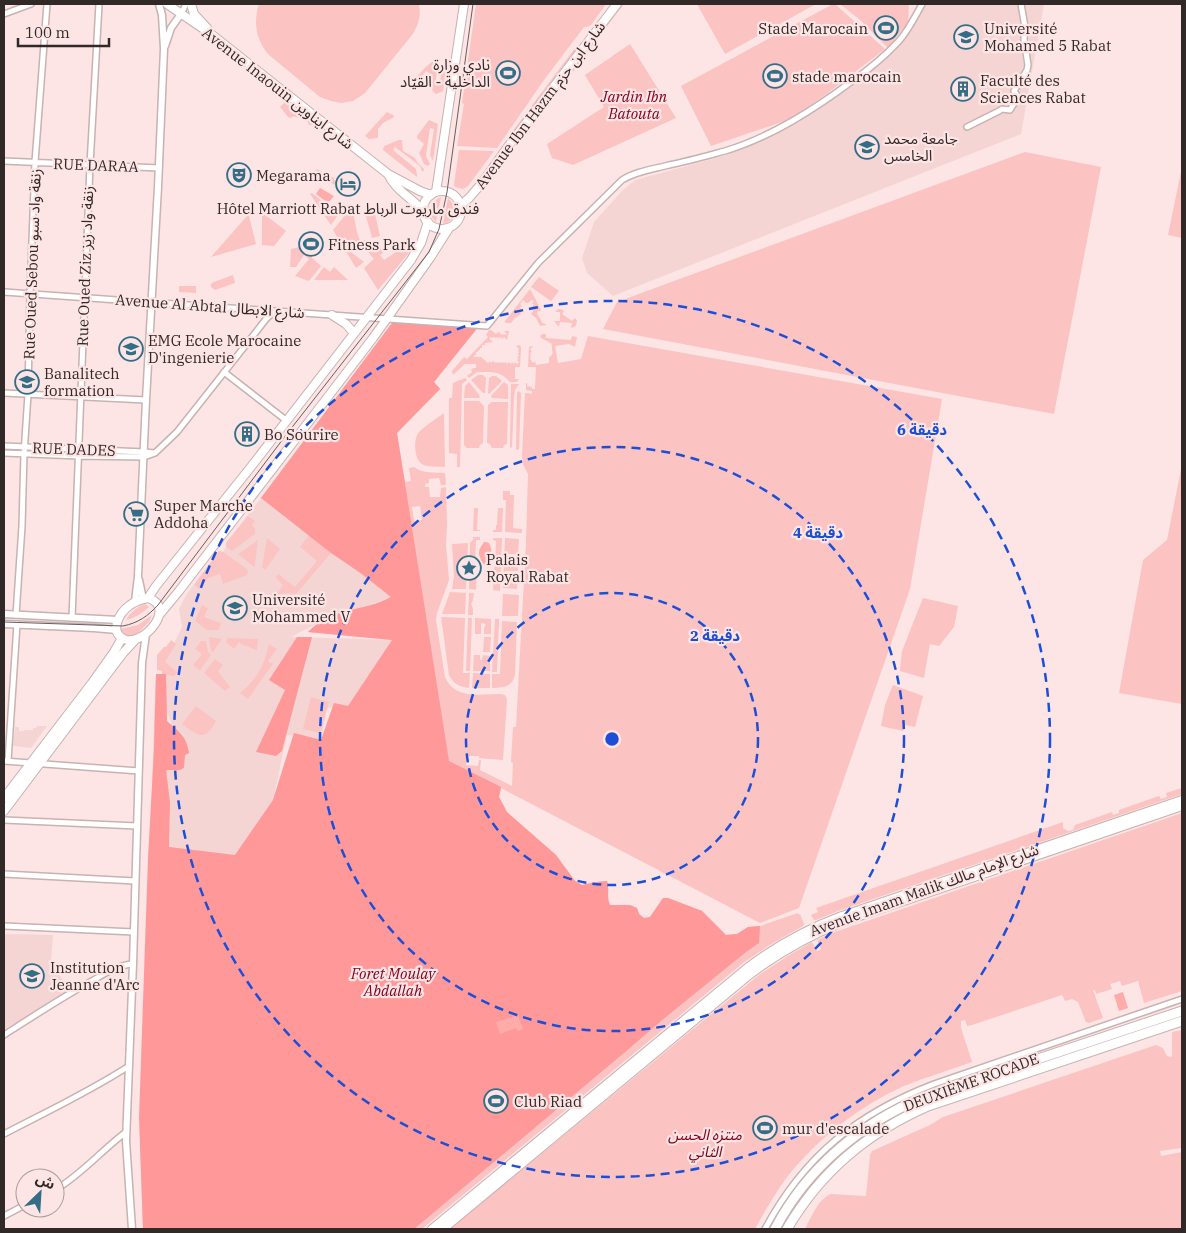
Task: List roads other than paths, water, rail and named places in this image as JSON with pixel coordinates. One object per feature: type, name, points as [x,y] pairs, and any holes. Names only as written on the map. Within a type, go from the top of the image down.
[{"type":"highway","name":"DEUXIÈME ROCADE","points":[[775,1229],[794,1198],[823,1163],[858,1133],[890,1113],[924,1097],[1182,1011]]},
{"type":"highway","name":"DEUXIÈME ROCADE","points":[[787,1229],[812,1192],[842,1160],[864,1142],[901,1118],[928,1106],[1180,1023]]},
{"type":"main road","name":"Avenue Inaouin شارع ايناوين","points":[[167,4],[211,34],[388,174],[420,191],[433,194]]},
{"type":"main road","points":[[191,4],[194,14],[211,34]]},
{"type":"main road","points":[[433,194],[444,191],[451,193],[457,198],[461,205],[460,217],[456,224],[449,228],[439,229],[428,222],[423,211],[425,203],[433,194],[464,4]]},
{"type":"main road","name":"Avenue Ibn Hazm شارع ابن حزم","points":[[461,205],[482,184],[510,144],[617,4]]},
{"type":"main road","name":"Avenue Inaouin شارع ايناوين","points":[[388,174],[396,187],[423,211]]},
{"type":"main road","points":[[137,640],[122,638],[117,630],[116,625],[123,611],[142,600],[156,586],[254,463],[415,254],[428,222]]},
{"type":"main road","points":[[4,798],[35,763],[124,653],[156,623],[160,614],[176,596],[386,319],[433,254],[449,228]]},
{"type":"main road","points":[[332,315],[346,324],[354,333]]},
{"type":"main road","points":[[142,600],[154,600],[160,608],[160,614]]},
{"type":"main road","points":[[4,810],[122,638]]},
{"type":"main road","name":"Avenue Imam Malik شارع الإمام مالك","points":[[432,1229],[746,969],[788,941],[821,924],[842,916],[1182,800]]},
{"type":"main road","name":"Avenue Imam Malik شارع الإمام مالك","points":[[443,1229],[749,975],[790,947],[845,921],[1182,806]]},
{"type":"street","points":[[4,14],[31,4]]},
{"type":"street","name":"Rue Oued Sebou زنقة واد سبو","points":[[16,615],[28,394],[36,162],[46,4]]},
{"type":"street","name":"Rue Oued Ziz زنقة واد زيز","points":[[72,618],[84,298],[99,4]]},
{"type":"street","points":[[142,600],[138,578],[164,49],[162,15],[159,4]]},
{"type":"street","points":[[164,49],[171,28],[186,4]]},
{"type":"street","name":"Avenue Al Abtal شارع الابطال","points":[[4,292],[487,326],[538,262],[626,177],[727,150],[791,122],[825,101],[878,61],[898,42],[911,25],[922,4]]},
{"type":"street","points":[[967,127],[1002,109],[1010,110],[1018,97],[1014,91],[1028,65],[1021,4]]},
{"type":"street","name":"RUE DARAA","points":[[4,161],[159,168]]},
{"type":"street","points":[[144,455],[155,453],[177,432],[261,325],[275,311]]},
{"type":"street","points":[[224,372],[286,421]]},
{"type":"street","points":[[4,393],[146,400]]},
{"type":"street","name":"RUE DADES","points":[[4,446],[24,451]]},
{"type":"street","name":"RUE DADES","points":[[4,452],[144,455]]},
{"type":"street","points":[[4,614],[118,620]]},
{"type":"street","points":[[4,624],[117,630]]},
{"type":"street","points":[[17,624],[6,761],[139,771]]},
{"type":"street","points":[[132,1229],[126,1132],[142,664],[146,634]]},
{"type":"street","points":[[137,640],[142,664]]},
{"type":"street","points":[[4,820],[137,826]]},
{"type":"street","points":[[4,874],[135,881]]},
{"type":"street","points":[[4,926],[134,932]]},
{"type":"street","points":[[4,1035],[111,970],[125,964],[133,964]]},
{"type":"street","points":[[765,1229],[788,1191],[823,1151],[843,1134],[886,1105],[934,1084],[1182,999]]},
{"type":"street","points":[[4,1134],[75,1099],[129,1066]]},
{"type":"street","points":[[65,1183],[126,1132]]},
{"type":"tram line","points":[[4,622],[123,626],[138,621],[150,612],[158,605],[286,435],[429,252],[439,229],[447,192],[473,4]]},
{"type":"place","name":"Stade Marocain","points":[[886,28]]},
{"type":"place","name":"Université Mohamed 5 Rabat","points":[[966,37]]},
{"type":"place","name":"نادي وزارة الداخلية - القيّاد","points":[[508,73]]},
{"type":"place","name":"stade marocain","points":[[775,76]]},
{"type":"place","name":"Faculté des Sciences Rabat","points":[[963,89]]},
{"type":"place","name":"جامعة محمد الخامس","points":[[867,147]]},
{"type":"place","name":"Megarama","points":[[239,175]]},
{"type":"place","name":"Hôtel Marriott Rabat فندق ماريوت الرباط","points":[[348,184]]},
{"type":"place","name":"Fitness Park","points":[[311,244]]},
{"type":"place","name":"EMG Ecole Marocaine D'ingenierie","points":[[131,349]]},
{"type":"place","name":"Banalitech formation","points":[[27,382]]},
{"type":"place","name":"Bo Sourire","points":[[247,434]]},
{"type":"place","name":"Super Marche Addoha","points":[[136,514]]},
{"type":"place","name":"Palais Royal Rabat","points":[[469,568]]},
{"type":"place","name":"Université Mohammed V","points":[[235,608]]},
{"type":"place","name":"Institution Jeanne d'Arc","points":[[32,976]]},
{"type":"place","name":"Club Riad","points":[[496,1101]]},
{"type":"place","name":"mur d'escalade","points":[[765,1128]]},
{"type":"park label","name":"Jardin Ibn Batouta","points":[[634,104]]},
{"type":"park label","name":"Foret Moulay Abdallah","points":[[393,982]]},
{"type":"park label","name":"منتزه الحسن الثاني","points":[[705,1142]]}]
